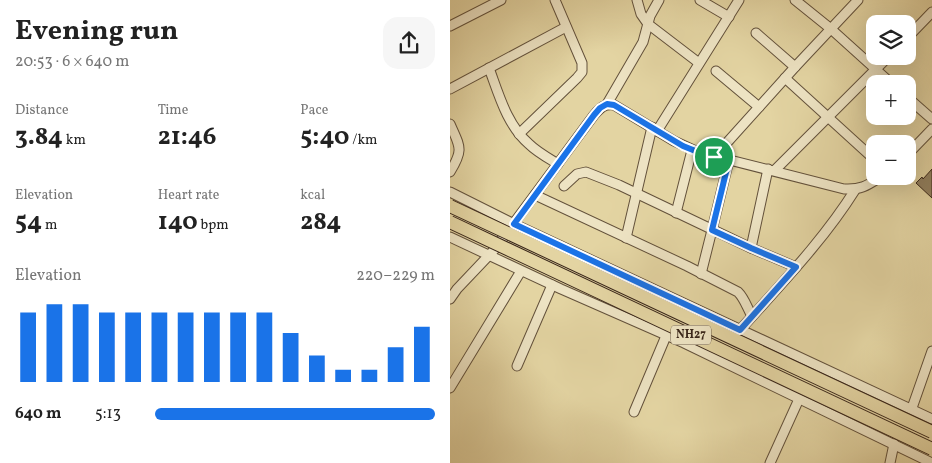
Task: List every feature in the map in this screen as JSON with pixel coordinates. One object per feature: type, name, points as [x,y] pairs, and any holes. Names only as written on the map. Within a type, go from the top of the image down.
[{"type":"highway","name":"NH27","points":[[450,206],[932,432]]},
{"type":"highway","name":"NH27","points":[[450,222],[932,449]]},
{"type":"street","points":[[450,26],[501,0]]},
{"type":"street","points":[[519,134],[582,72],[582,63],[555,0]]},
{"type":"street","points":[[636,0],[641,14],[648,24],[699,63]]},
{"type":"street","points":[[450,298],[494,250],[594,115],[607,104],[643,42],[652,11],[658,0]]},
{"type":"street","points":[[700,0],[729,17]]},
{"type":"street","points":[[626,238],[655,129],[739,0]]},
{"type":"street","points":[[795,0],[882,75]]},
{"type":"street","points":[[714,157],[858,0]]},
{"type":"street","points":[[916,29],[932,12]]},
{"type":"street","points":[[450,89],[566,27]]},
{"type":"street","points":[[756,33],[795,67]]},
{"type":"street","points":[[751,248],[771,170],[880,65]]},
{"type":"street","points":[[489,68],[507,115],[519,134],[539,153],[558,164]]},
{"type":"street","points":[[716,71],[759,107]]},
{"type":"street","points":[[785,78],[866,152]]},
{"type":"street","points":[[607,104],[614,105],[692,150],[714,157],[844,189],[855,190],[868,185]]},
{"type":"street","points":[[916,105],[932,119]]},
{"type":"street","points":[[450,124],[460,152],[450,172]]},
{"type":"street","points":[[916,146],[932,129]]},
{"type":"street","points":[[676,213],[692,150]]},
{"type":"street","points":[[701,274],[729,160]]},
{"type":"street","points":[[564,186],[577,174],[583,172],[619,185],[712,230],[796,267]]},
{"type":"street","points":[[740,330],[823,236],[855,190]]},
{"type":"street","points":[[450,192],[514,224],[912,408],[932,419]]},
{"type":"street","points":[[535,195],[738,292],[744,298],[752,316]]},
{"type":"street","points":[[450,237],[666,336],[932,463]]},
{"type":"street","points":[[450,388],[521,271]]},
{"type":"street","points":[[517,366],[552,285]]},
{"type":"street","points":[[634,412],[666,336]]},
{"type":"street","points":[[912,408],[932,351]]},
{"type":"street","points":[[770,463],[799,399]]},
{"type":"street","points":[[890,463],[894,444]]},
{"type":"building","points":[[932,169],[932,198],[916,183],[922,177],[923,179]]},
{"type":"route","points":[[607,104],[614,105],[683,146],[714,157],[729,160],[712,230],[796,267],[740,330],[514,224],[594,115],[607,104]]}]
